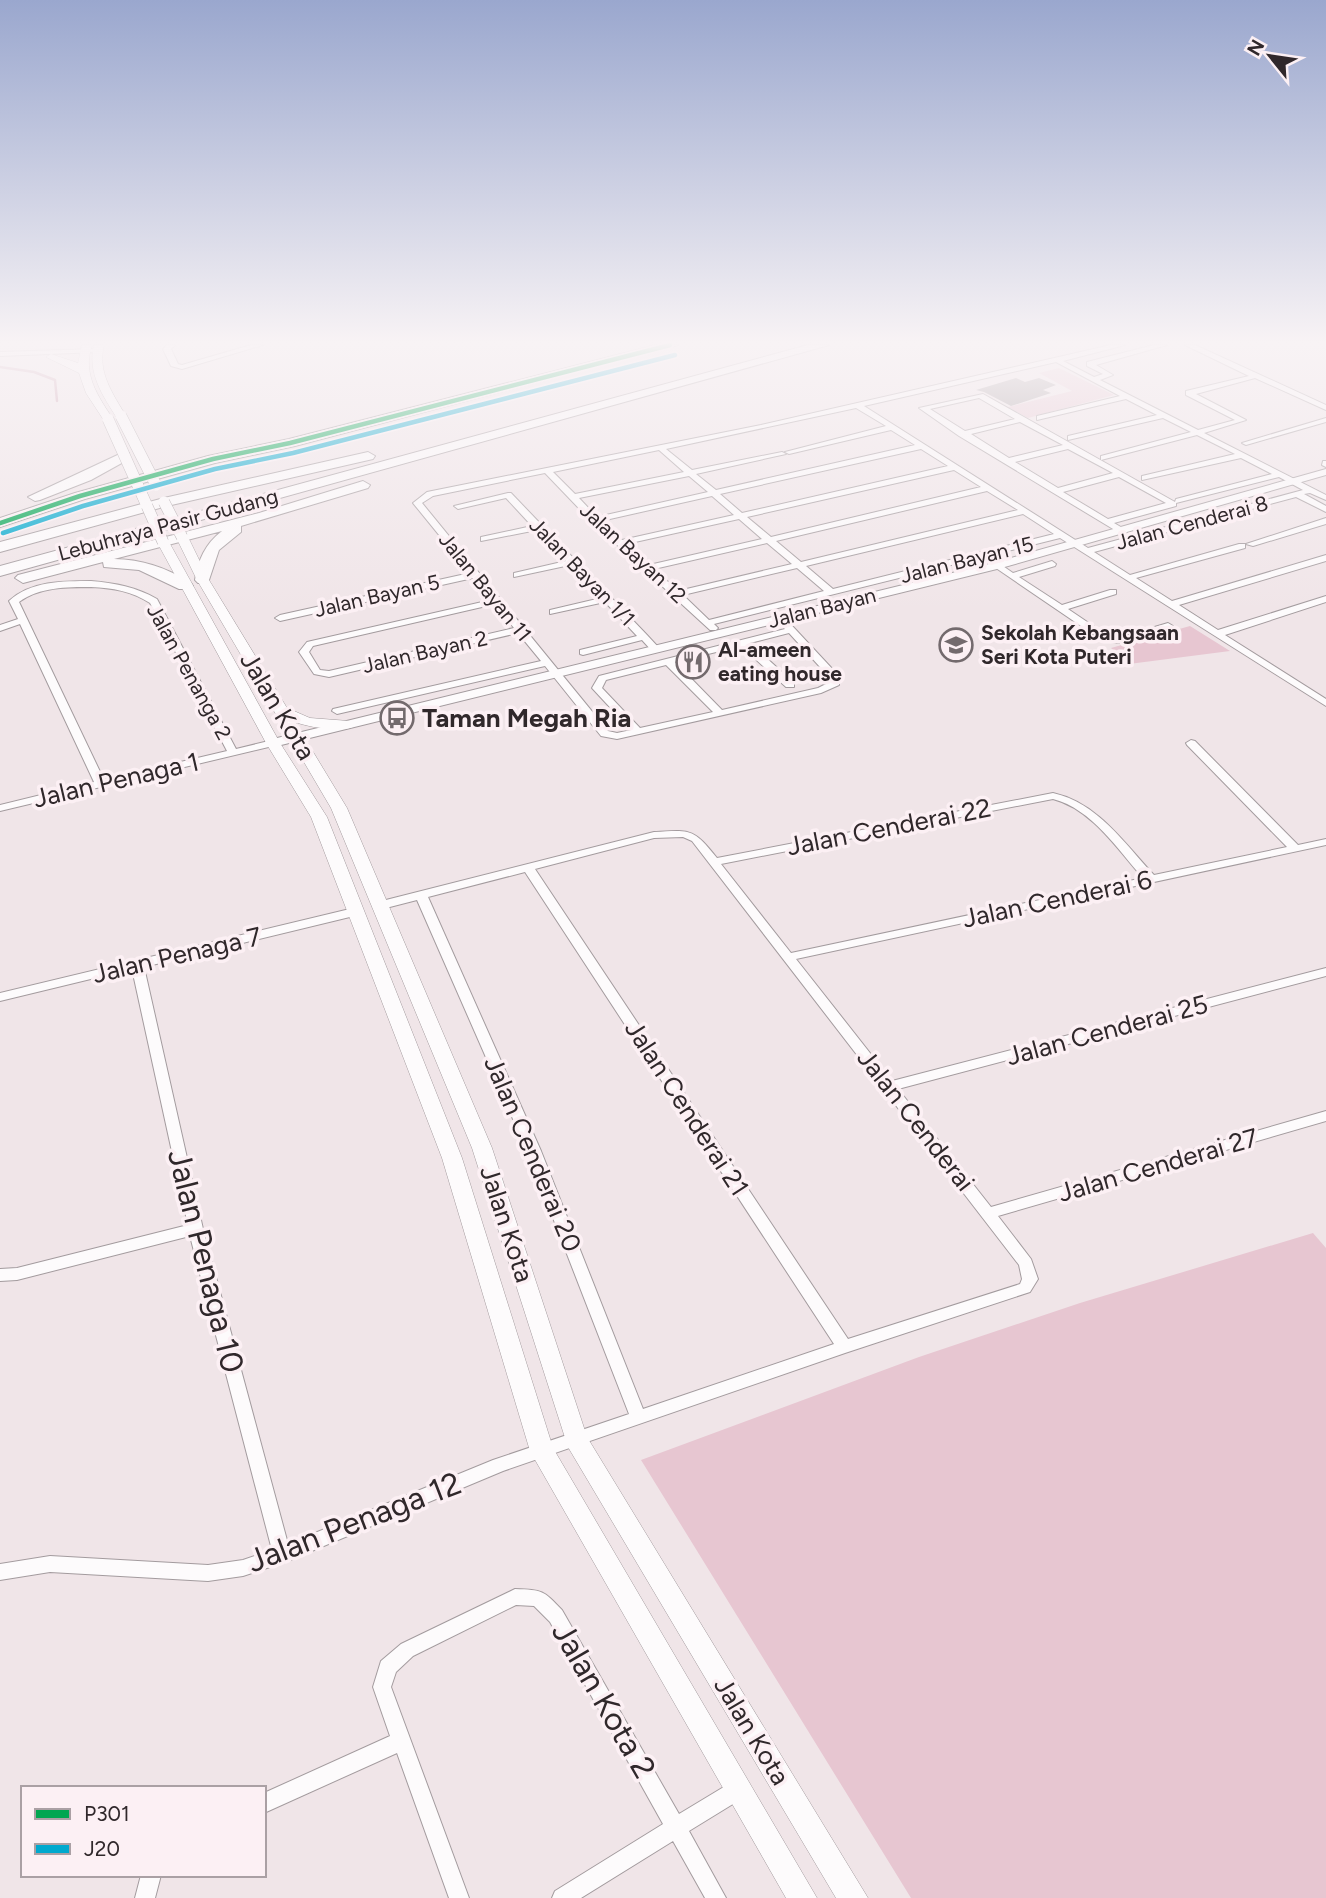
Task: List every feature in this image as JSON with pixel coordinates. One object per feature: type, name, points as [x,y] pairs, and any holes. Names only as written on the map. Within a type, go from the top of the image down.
[{"type":"main road","name":"Jalan Kota","points":[[114,434],[185,586],[319,817],[452,1158],[541,1451],[802,1898]]},
{"type":"main road","name":"Jalan Kota","points":[[130,434],[203,580],[339,807],[482,1148],[576,1440],[853,1898]]},
{"type":"main road","points":[[0,523],[80,496],[214,459],[327,434]]},
{"type":"main road","name":"Lebuhraya Pasir Gudang","points":[[0,561],[472,434]]},
{"type":"main road","name":"Lebuhraya Pasir Gudang","points":[[0,571],[503,434]]},
{"type":"main road","points":[[0,583],[56,571],[264,516],[513,434]]},
{"type":"main road","points":[[0,547],[147,506],[429,445]]},
{"type":"main road","points":[[0,509],[86,477],[124,456]]},
{"type":"main road","points":[[156,485],[188,489],[242,484]]},
{"type":"main road","points":[[77,525],[122,505],[139,488]]},
{"type":"main road","points":[[203,580],[205,560],[215,543],[264,516]]},
{"type":"main road","points":[[56,571],[99,565],[134,564],[166,573],[185,586]]},
{"type":"main road","points":[[281,711],[308,722],[349,725]]},
{"type":"street","points":[[460,488],[733,434]]},
{"type":"street","points":[[573,497],[786,453],[865,434]]},
{"type":"street","points":[[903,434],[1326,703]]},
{"type":"street","points":[[962,434],[1123,531]]},
{"type":"street","points":[[1052,434],[1173,504],[1107,522]]},
{"type":"street","points":[[1007,461],[1100,434]]},
{"type":"street","points":[[1104,458],[1193,434]]},
{"type":"street","points":[[1202,434],[1326,498]]},
{"type":"street","points":[[1246,443],[1273,434]]},
{"type":"street","points":[[595,520],[923,446]]},
{"type":"street","points":[[662,449],[832,593]]},
{"type":"street","points":[[1144,478],[1242,455]]},
{"type":"street","points":[[620,543],[956,467]]},
{"type":"street","name":"Jalan Bayan 12","points":[[548,471],[595,520],[718,634]]},
{"type":"street","name":"Jalan Bayan","points":[[274,743],[780,618],[1081,548],[1123,531],[1326,471]]},
{"type":"street","points":[[1056,491],[1120,474]]},
{"type":"street","points":[[1179,501],[1281,474]]},
{"type":"street","points":[[460,488],[474,502]]},
{"type":"street","name":"Jalan Bayan 11","points":[[460,488],[430,494],[419,500],[418,505],[605,734],[617,736],[638,733]]},
{"type":"street","points":[[648,568],[989,488]]},
{"type":"street","name":"Jalan Cenderai 8","points":[[1081,548],[1311,490]]},
{"type":"street","points":[[1297,494],[1326,509]]},
{"type":"street","name":"Jalan Bayan 1/1","points":[[474,502],[508,495],[655,649]]},
{"type":"street","points":[[458,506],[474,502]]},
{"type":"street","points":[[677,594],[1026,511]]},
{"type":"street","points":[[1128,578],[1326,521]]},
{"type":"street","points":[[484,538],[538,527]]},
{"type":"street","name":"Jalan Bayan 15","points":[[708,624],[1061,535]]},
{"type":"street","points":[[1170,605],[1326,558]]},
{"type":"street","points":[[517,575],[572,562]]},
{"type":"street","points":[[1012,576],[1052,564]]},
{"type":"street","points":[[997,566],[1111,641],[1168,626]]},
{"type":"street","name":"Jalan Bayan 5","points":[[280,618],[475,575]]},
{"type":"street","name":"Jalan Penanga 2","points":[[24,620],[14,601],[19,596],[52,586],[109,585],[136,591],[154,601],[233,752]]},
{"type":"street","points":[[1060,609],[1113,592]]},
{"type":"street","points":[[553,612],[607,599]]},
{"type":"street","points":[[1217,634],[1326,599]]},
{"type":"street","name":"Jalan Bayan 2","points":[[497,601],[310,644],[304,652],[317,672],[329,674],[520,630]]},
{"type":"street","points":[[780,618],[835,677],[835,683],[821,690],[638,733],[597,688],[598,681],[791,630]]},
{"type":"street","points":[[0,628],[24,620],[100,784]]},
{"type":"street","points":[[583,652],[644,637]]},
{"type":"street","points":[[743,642],[790,685]]},
{"type":"street","points":[[668,661],[719,712]]},
{"type":"street","points":[[337,711],[547,663]]},
{"type":"street","name":"Jalan Penaga 1","points":[[0,808],[274,743]]},
{"type":"street","points":[[1191,743],[1295,848]]},
{"type":"street","name":"Jalan Cenderai 22","points":[[713,862],[1042,797],[1064,796],[1081,805],[1150,878]]},
{"type":"street","name":"Jalan Cenderai","points":[[382,905],[671,833],[685,834],[696,839],[990,1213],[1026,1263],[1030,1279],[1025,1288],[638,1416],[576,1440]]},
{"type":"street","name":"Jalan Cenderai 6","points":[[789,957],[1326,842]]},
{"type":"street","name":"Jalan Cenderai 21","points":[[529,869],[844,1347]]},
{"type":"street","name":"Jalan Cenderai 20","points":[[421,895],[534,1151],[638,1416]]},
{"type":"street","name":"Jalan Penaga 7","points":[[0,997],[354,912]]},
{"type":"street","name":"Jalan Penaga 10","points":[[137,965],[196,1229],[282,1555]]},
{"type":"street","name":"Jalan Cenderai 25","points":[[889,1087],[1326,972]]},
{"type":"street","name":"Jalan Cenderai 27","points":[[990,1213],[1326,1116]]},
{"type":"street","points":[[0,1275],[17,1274],[196,1229]]},
{"type":"street","name":"Jalan Penaga 12","points":[[0,1572],[50,1564],[208,1573],[243,1568],[282,1555],[499,1465],[576,1440]]},
{"type":"street","name":"Jalan Kota 2","points":[[402,1741],[382,1687],[388,1667],[407,1650],[515,1597],[538,1598],[556,1616],[716,1898]]},
{"type":"street","points":[[266,1802],[402,1741],[459,1898]]},
{"type":"street","points":[[562,1898],[738,1789]]},
{"type":"street","points":[[145,1898],[150,1877]]},
{"type":"shaded area","points":[[1190,626],[1230,651],[1129,664],[1111,648]]},
{"type":"shaded area","points":[[1313,1233],[1326,1248],[1326,1898],[911,1898],[641,1460],[919,1357],[1080,1303]]},
{"type":"transit line","name":"P301","points":[[0,523],[80,496],[213,459],[327,434]]},
{"type":"transit line","name":"J20","points":[[3,533],[83,506],[215,469],[369,434]]},
{"type":"place","name":"Sekolah Kebangsaan Seri Kota Puteri","points":[[956,645]]},
{"type":"place","name":"Al-ameen eating house","points":[[693,662]]},
{"type":"place","name":"Taman Megah Ria","points":[[397,718]]}]
